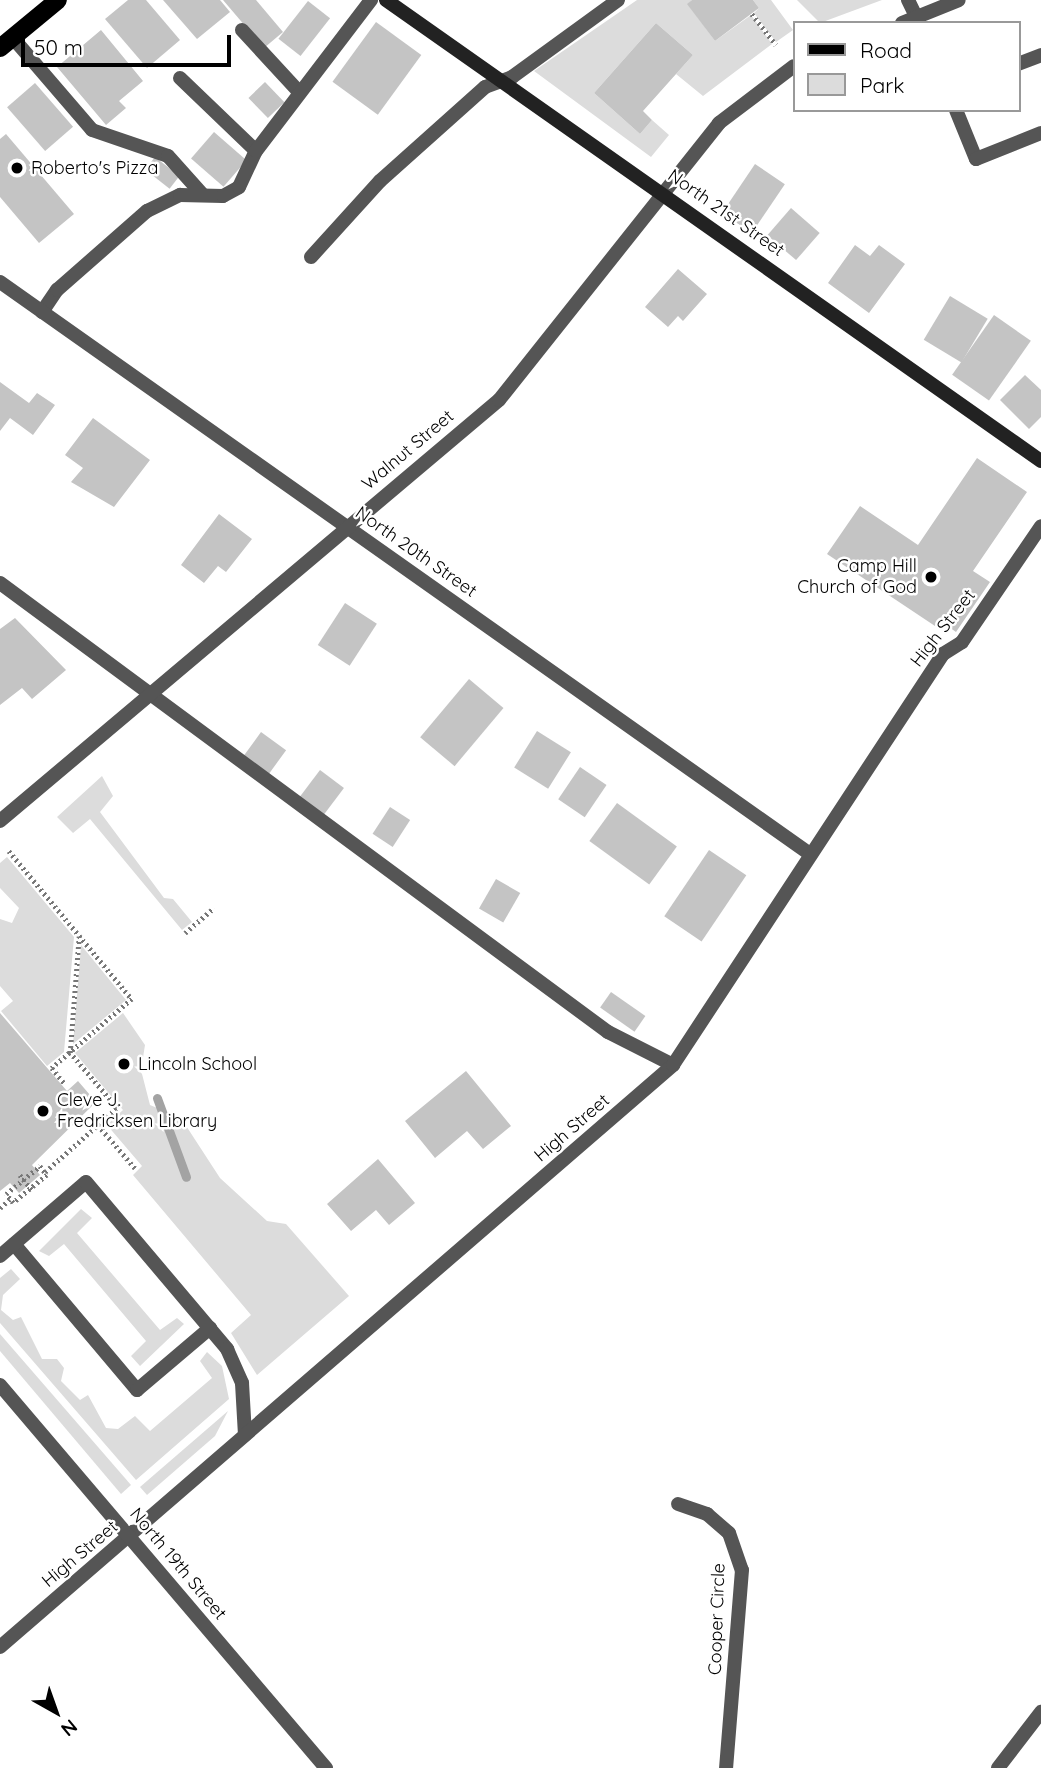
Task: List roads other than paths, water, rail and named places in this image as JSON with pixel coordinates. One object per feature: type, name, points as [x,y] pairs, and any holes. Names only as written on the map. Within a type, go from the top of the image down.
[{"type":"main road","points":[[6,43],[58,0]]},
{"type":"main road","name":"North 21st Street","points":[[386,0],[664,193],[1041,461]]},
{"type":"street","points":[[42,312],[57,290],[147,211],[180,195],[223,196],[239,187],[256,151],[371,0]]},
{"type":"street","points":[[311,257],[380,181],[485,87],[504,81],[618,0]]},
{"type":"street","points":[[908,0],[918,20],[959,0]]},
{"type":"street","points":[[242,30],[299,92]]},
{"type":"street","points":[[6,43],[92,130],[168,156],[202,194]]},
{"type":"street","points":[[1020,63],[1041,55]]},
{"type":"street","name":"Walnut Street","points":[[0,821],[529,369],[664,193],[735,108],[792,67]]},
{"type":"street","points":[[180,78],[256,151]]},
{"type":"street","points":[[957,112],[976,159],[1041,133]]},
{"type":"street","name":"North 20th Street","points":[[0,282],[810,854]]},
{"type":"street","name":"High Street","points":[[0,1647],[130,1538],[245,1435],[673,1065],[943,654],[962,642],[1041,526]]},
{"type":"street","points":[[0,583],[148,695],[608,1032],[673,1065]]},
{"type":"street","points":[[0,1256],[86,1182],[210,1328],[236,1364],[245,1435]]},
{"type":"street","points":[[14,1244],[137,1390],[210,1328]]},
{"type":"street","name":"North 19th Street","points":[[0,1385],[326,1768]]},
{"type":"street","name":"Cooper Circle","points":[[678,1504],[708,1514],[729,1532],[742,1570],[726,1768]]},
{"type":"street","points":[[998,1768],[1041,1712]]},
{"type":"waterway","points":[[157,1098],[186,1177]]},
{"type":"place","name":"Roberto's Pizza","points":[[17,168]]},
{"type":"place","name":"Camp Hill Church of God","points":[[931,577]]},
{"type":"place","name":"Lincoln School","points":[[124,1064]]},
{"type":"place","name":"Cleve J. Fredricksen Library","points":[[43,1111]]}]
